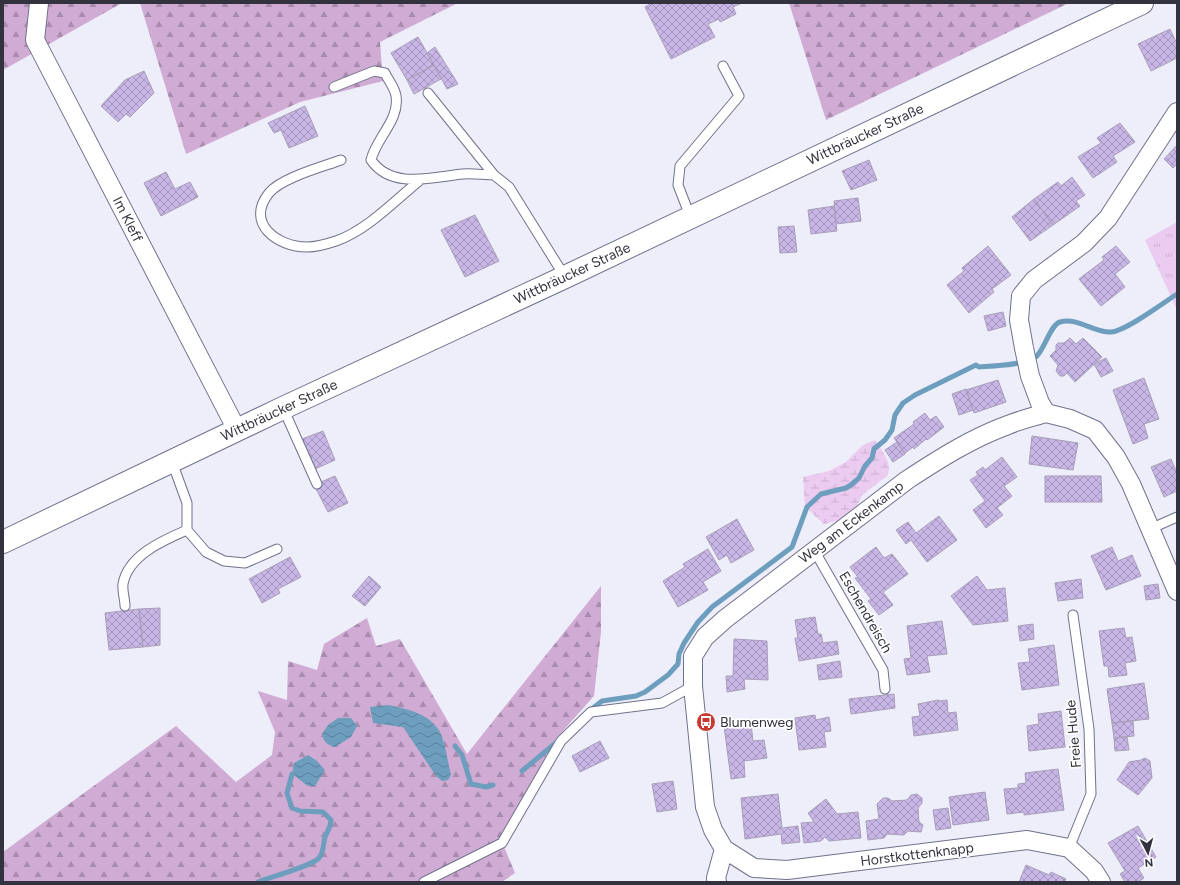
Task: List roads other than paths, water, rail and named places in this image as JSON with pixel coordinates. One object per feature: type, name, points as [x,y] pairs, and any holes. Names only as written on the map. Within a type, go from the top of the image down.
[{"type":"main road","name":"Wittbräucker Straße","points":[[3,542],[283,408],[564,277],[1142,3]]},
{"type":"street","name":"Im Kleff","points":[[39,3],[35,40],[237,430]]},
{"type":"street","points":[[1177,112],[1108,218],[1084,244],[1034,280],[1021,296],[1019,320],[1030,376],[1040,403],[1046,413],[1070,419],[1095,430],[1116,457],[1131,484],[1177,591]]},
{"type":"street","name":"Weg am Eckenkamp","points":[[693,686],[693,656],[705,638],[725,619],[814,550],[908,480],[938,460],[1007,425],[1046,413]]},
{"type":"street","points":[[693,686],[705,807],[714,830],[724,849],[716,878],[717,882]]},
{"type":"street","name":"Horstkottenknapp","points":[[724,849],[754,868],[787,870],[1027,840],[1069,848]]},
{"type":"street","points":[[1069,848],[1094,871],[1101,882]]},
{"type":"lane","points":[[690,216],[678,186],[680,166],[739,96],[723,66]]},
{"type":"lane","points":[[334,87],[374,71],[385,73],[396,95],[395,110],[373,152],[371,160],[378,170],[390,175],[420,180],[464,174],[494,175]]},
{"type":"lane","points":[[428,93],[494,175],[510,187],[564,277]]},
{"type":"lane","points":[[341,160],[289,178],[269,192],[261,216],[263,227],[273,237],[292,245],[306,247],[338,240],[358,229],[378,215],[420,180]]},
{"type":"lane","points":[[283,408],[317,484]]},
{"type":"lane","points":[[172,462],[187,503],[187,530],[206,552],[224,561],[245,563],[277,549]]},
{"type":"lane","points":[[1150,528],[1177,518]]},
{"type":"lane","points":[[125,606],[123,585],[128,569],[152,546],[187,530]]},
{"type":"lane","name":"Eschendreisch","points":[[814,550],[883,670],[885,690]]},
{"type":"lane","name":"Freie Hude","points":[[1069,848],[1091,794],[1089,729],[1073,615]]},
{"type":"lane","points":[[424,882],[502,842],[561,741],[591,712],[662,703],[693,686]]},
{"type":"water","points":[[388,705],[403,708],[424,716],[430,720],[440,732],[451,775],[448,780],[442,781],[436,776],[403,727],[373,723],[370,707]]},
{"type":"water","points":[[338,718],[351,718],[357,726],[351,737],[335,747],[326,743],[322,734],[328,725]]},
{"type":"water","points":[[308,755],[317,761],[325,770],[315,786],[308,786],[292,774],[294,763]]},
{"type":"waterway","points":[[588,712],[602,701],[636,696],[645,692],[668,675],[678,664],[679,654],[684,643],[698,622],[712,607],[792,547],[807,507],[821,494],[846,488],[859,478],[865,466],[872,458],[874,449],[885,440],[892,430],[895,415],[903,403],[915,395],[976,365],[979,367],[1000,366],[1031,360],[1036,357],[1042,349],[1050,332],[1056,324],[1060,322],[1067,321],[1080,323],[1098,330],[1111,332],[1135,322],[1177,294]]},
{"type":"waterway","points":[[522,771],[558,741]]},
{"type":"waterway","points":[[455,746],[462,755],[471,784],[486,787],[493,785]]},
{"type":"waterway","points":[[258,882],[315,861],[322,853],[325,837],[330,827],[331,820],[323,812],[300,811],[292,808],[287,793],[292,774]]},
{"type":"place","name":"Blumenweg","points":[[706,722]]}]
